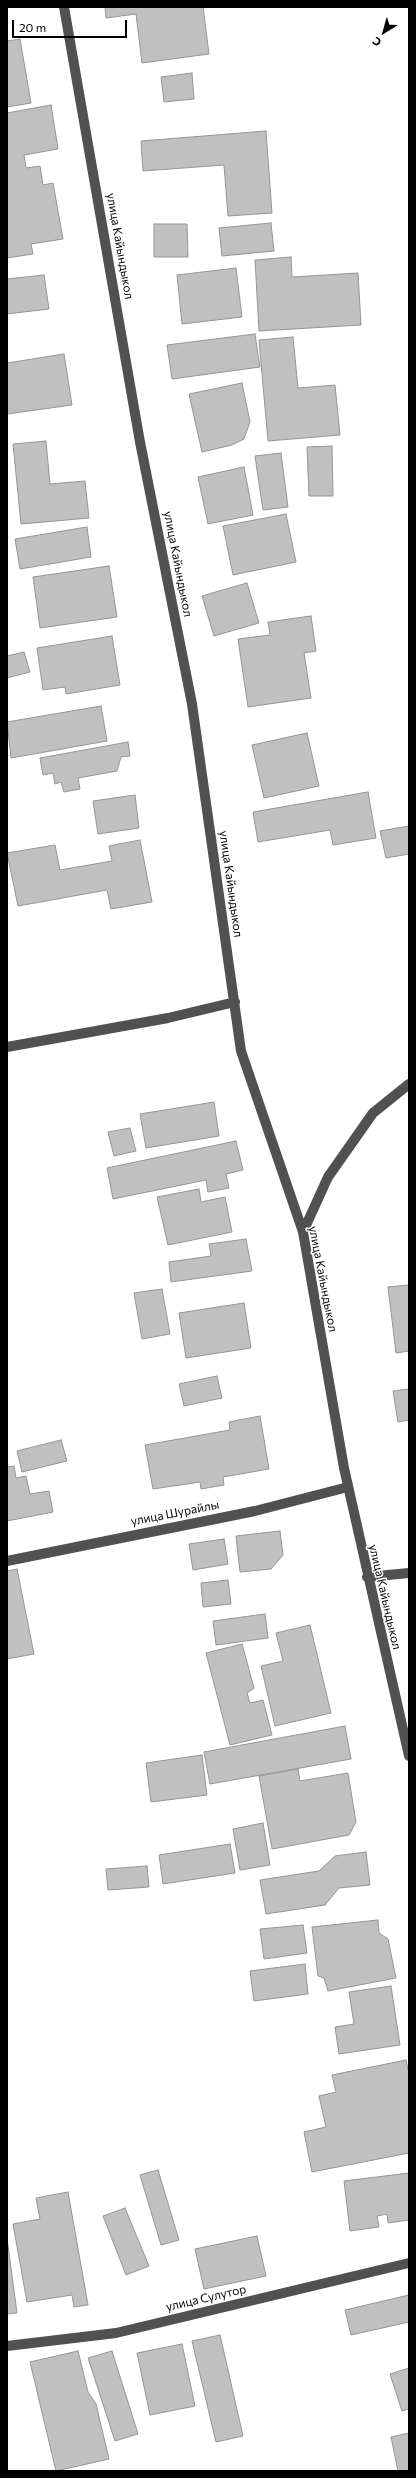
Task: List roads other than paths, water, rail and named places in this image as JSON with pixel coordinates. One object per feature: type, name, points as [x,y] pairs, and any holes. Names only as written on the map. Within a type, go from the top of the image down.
[{"type":"street","name":"улица Кайындыкол","points":[[64,7],[140,442],[192,704],[241,1051],[303,1232],[348,1487],[367,1577],[409,1756]]},
{"type":"street","points":[[7,1047],[168,1018],[235,1002]]},
{"type":"street","points":[[303,1232],[328,1177],[372,1113],[409,1084]]},
{"type":"street","name":"улица Шурайлы","points":[[7,1560],[255,1510],[348,1487]]},
{"type":"street","points":[[367,1577],[409,1573]]},
{"type":"street","name":"улица Сулутор","points":[[7,2346],[116,2333],[409,2263]]}]
